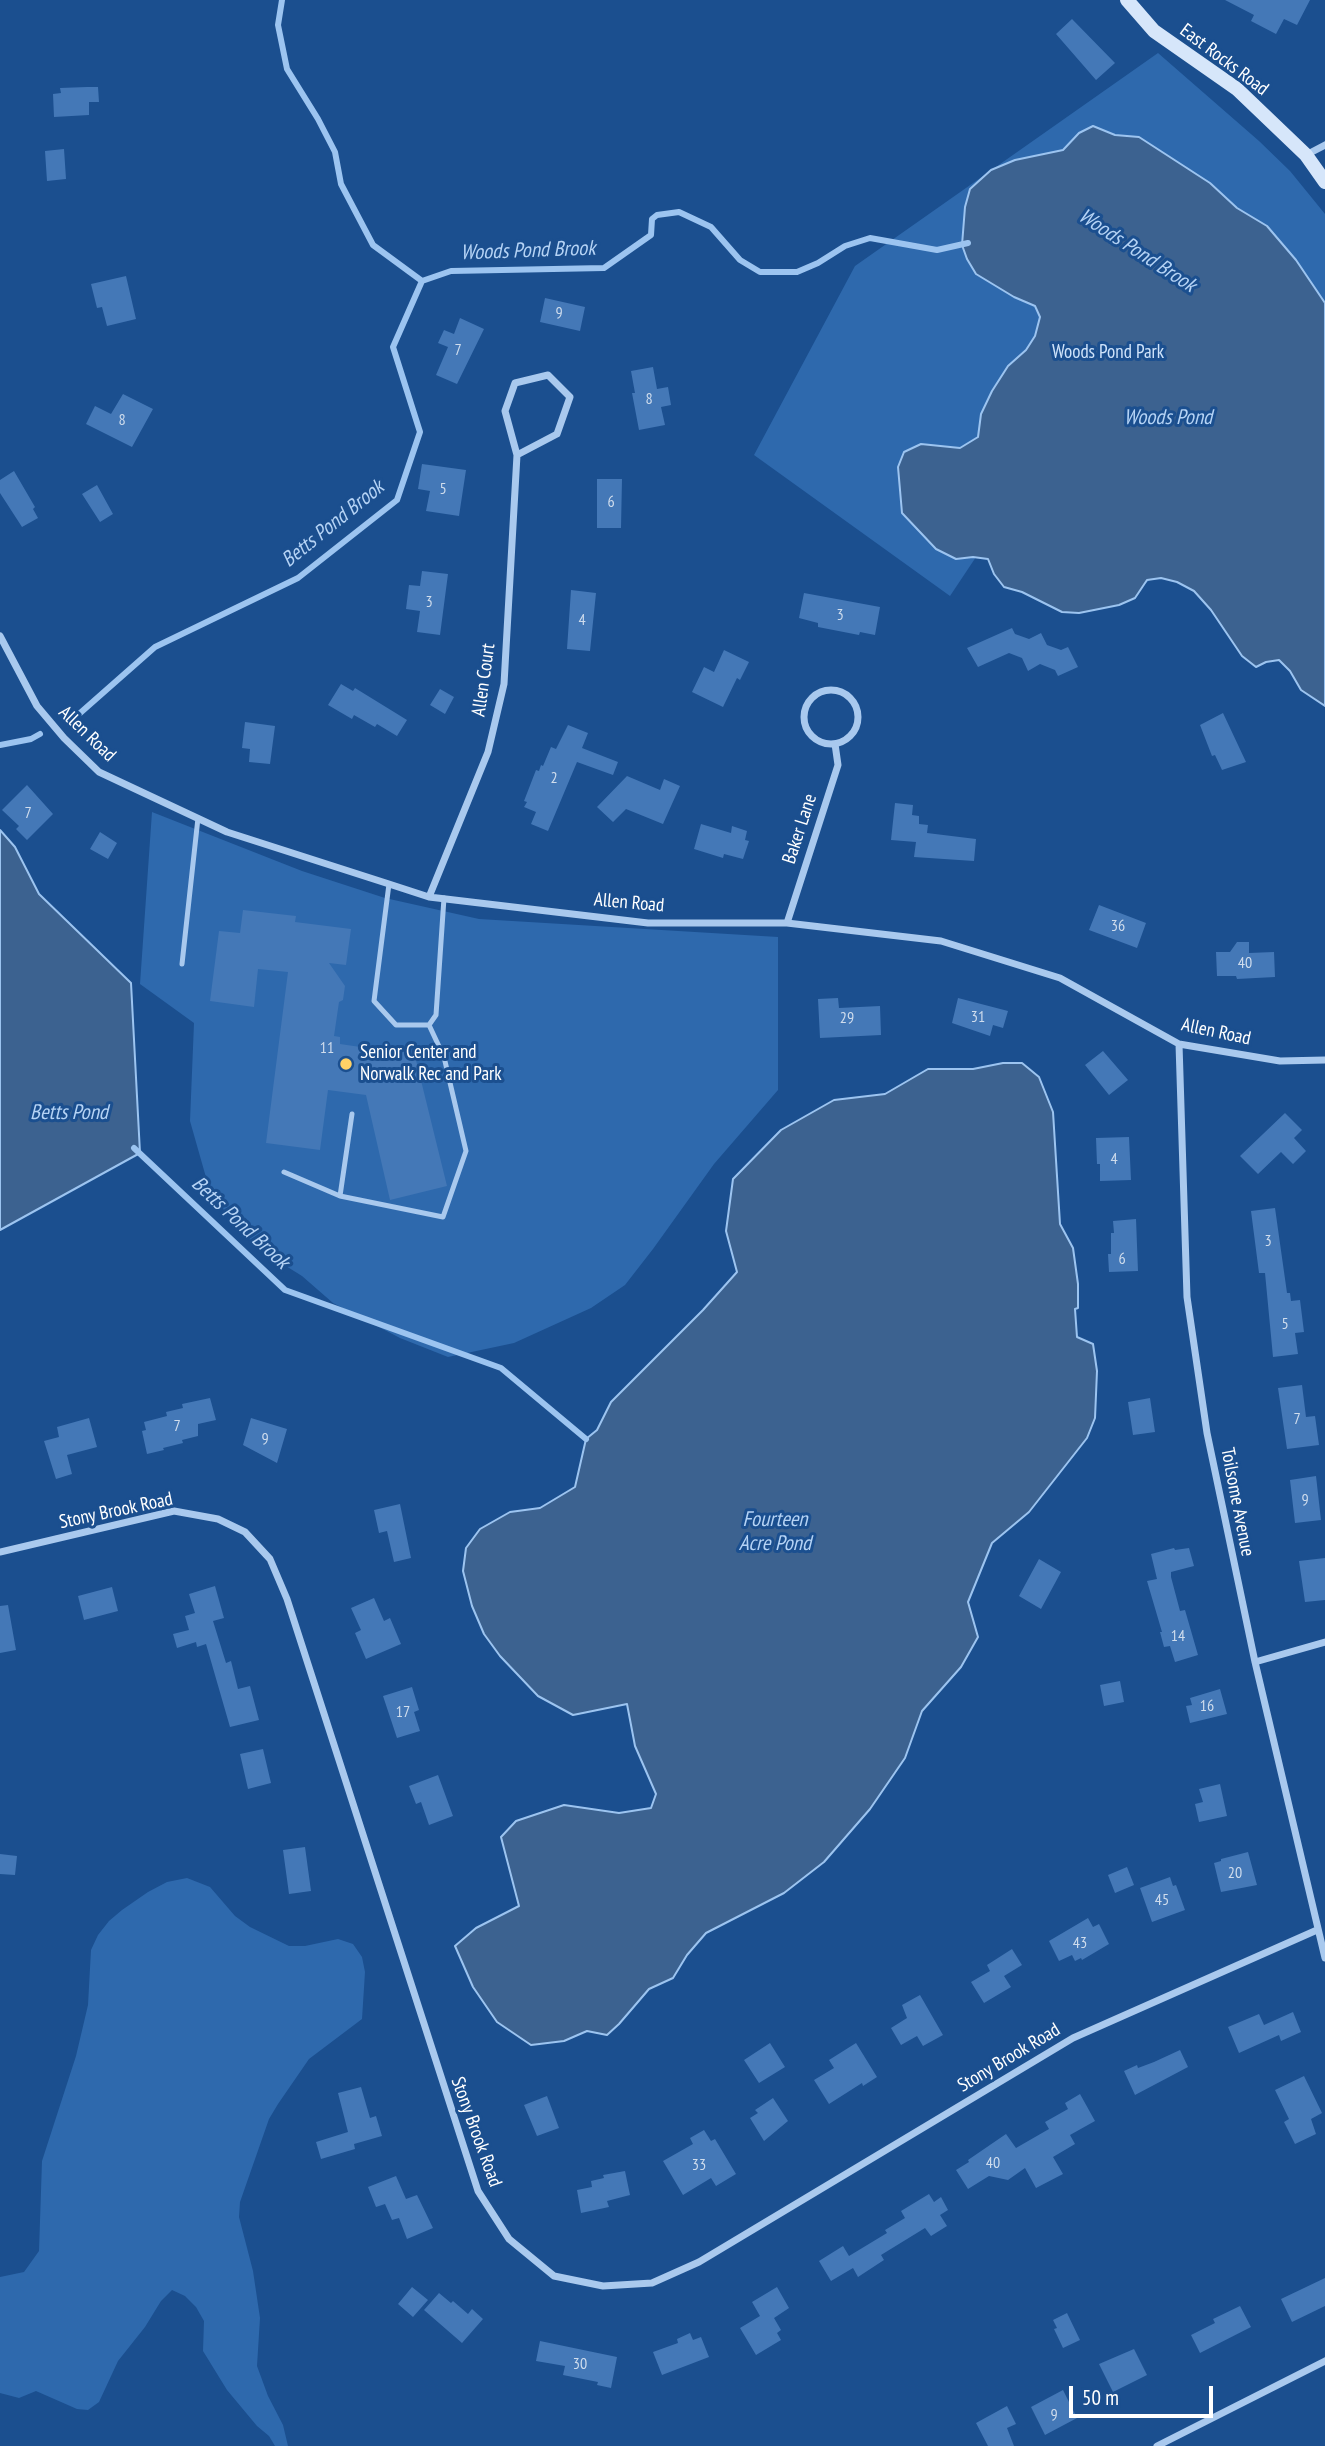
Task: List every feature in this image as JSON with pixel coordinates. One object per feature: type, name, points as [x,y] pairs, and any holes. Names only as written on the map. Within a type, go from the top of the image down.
[{"type":"street","name":"East Rocks Road","points":[[1127,0],[1154,31],[1237,89],[1306,155],[1325,182]]},
{"type":"street","points":[[1306,155],[1325,145]]},
{"type":"street","name":"Allen Court","points":[[429,897],[488,752],[504,684],[517,455],[505,411],[515,383],[548,375],[570,397],[557,433],[517,455]]},
{"type":"street","name":"Allen Road","points":[[0,636],[37,706],[64,738],[99,772],[228,832],[429,897],[648,923],[786,923],[941,941],[1060,978],[1179,1044],[1280,1061],[1325,1060]]},
{"type":"street","points":[[827,690],[847,695],[858,713],[858,723],[853,733],[845,741],[835,744],[824,744],[815,739],[807,732],[804,722],[808,701],[827,690]]},
{"type":"street","name":"Baker Lane","points":[[786,923],[838,765],[835,744]]},
{"type":"street","name":"Toilsome Avenue","points":[[1179,1044],[1187,1297],[1207,1433],[1255,1662],[1325,1958]]},
{"type":"street","name":"Stony Brook Road","points":[[0,1552],[174,1511],[218,1519],[245,1532],[270,1559],[287,1599],[478,2191],[509,2239],[554,2276],[603,2286],[652,2283],[699,2262],[1073,2038],[1317,1930]]},
{"type":"street","points":[[1255,1662],[1325,1643]]},
{"type":"street","points":[[1157,2446],[1325,2361]]},
{"type":"lane","points":[[182,964],[198,818]]},
{"type":"lane","points":[[389,884],[374,1001],[396,1025],[429,1025]]},
{"type":"lane","points":[[429,1025],[436,1015],[444,898]]},
{"type":"lane","points":[[284,1172],[340,1196],[443,1217],[466,1151],[444,1057],[429,1025]]},
{"type":"lane","points":[[340,1196],[352,1114]]},
{"type":"green space","name":"Woods Pond","points":[[1158,53],[1259,141],[1290,171],[1325,214],[1325,693],[1237,601],[1176,576],[1154,577],[1123,600],[990,536],[950,596],[754,455],[855,266]]},
{"type":"green space","points":[[152,812],[302,871],[385,898],[479,919],[778,937],[778,1090],[714,1164],[625,1285],[591,1308],[514,1343],[448,1357],[400,1338],[333,1303],[302,1276],[257,1248],[211,1195],[190,1121],[194,1023],[140,984]]},
{"type":"green space","points":[[187,1878],[210,1887],[235,1916],[250,1927],[289,1946],[305,1946],[338,1939],[353,1944],[362,1957],[365,1972],[362,2019],[309,2059],[278,2104],[269,2119],[240,2202],[239,2217],[253,2271],[260,2318],[257,2366],[283,2425],[288,2446],[275,2446],[227,2390],[203,2351],[204,2321],[196,2307],[185,2296],[172,2290],[118,2361],[99,2402],[88,2410],[77,2409],[36,2391],[19,2398],[0,2393],[0,2277],[24,2272],[39,2251],[42,2161],[76,2056],[88,2005],[91,1950],[98,1935],[122,1910],[167,1882]]},
{"type":"water","name":"Woods Pond","points":[[1093,126],[1115,135],[1139,137],[1210,183],[1237,208],[1267,226],[1296,260],[1325,303],[1325,706],[1301,690],[1290,671],[1279,660],[1256,667],[1242,656],[1211,610],[1194,591],[1177,582],[1161,578],[1147,580],[1135,598],[1119,605],[1079,613],[1062,612],[1022,592],[1004,587],[994,574],[988,559],[956,559],[936,549],[902,513],[898,467],[904,452],[921,444],[960,448],[978,437],[981,414],[992,391],[1008,366],[1026,350],[1035,336],[1040,317],[1035,306],[1014,297],[976,274],[967,259],[962,245],[965,207],[970,189],[991,170],[1015,160],[1063,150],[1079,133]]},
{"type":"water","name":"Betts Pond","points":[[0,830],[15,847],[39,894],[131,983],[140,1153],[0,1230]]},
{"type":"water","name":"Fourteen Acre Pond","points":[[1003,1063],[1022,1063],[1039,1077],[1053,1112],[1060,1224],[1073,1248],[1078,1284],[1078,1308],[1075,1309],[1077,1337],[1093,1344],[1097,1371],[1095,1418],[1087,1438],[1029,1512],[992,1543],[968,1602],[978,1637],[961,1667],[922,1711],[905,1758],[870,1809],[824,1862],[784,1893],[706,1933],[687,1955],[673,1978],[649,1989],[607,2035],[587,2031],[564,2041],[531,2045],[497,2022],[473,1987],[455,1946],[476,1928],[519,1906],[501,1837],[516,1821],[564,1805],[619,1813],[651,1808],[656,1794],[635,1746],[627,1704],[573,1715],[538,1696],[500,1656],[484,1634],[472,1606],[463,1571],[466,1548],[480,1529],[510,1512],[540,1508],[575,1487],[586,1439],[597,1430],[611,1402],[737,1272],[726,1231],[733,1179],[781,1130],[834,1100],[885,1094],[928,1069],[973,1069]]},
{"type":"building","points":[[1225,0],[1310,0],[1297,25],[1284,19],[1276,34],[1251,21],[1254,15]]},
{"type":"building","points":[[1072,19],[1115,63],[1096,80],[1056,34]]},
{"type":"building","points":[[98,87],[99,102],[89,102],[89,115],[54,117],[53,94],[61,93],[60,88]]},
{"type":"building","points":[[64,149],[66,179],[47,181],[45,151]]},
{"type":"building","points":[[126,276],[136,319],[107,326],[102,307],[97,308],[91,284]]},
{"type":"building","points":[[545,298],[585,307],[580,331],[540,322]]},
{"type":"building","points":[[460,318],[484,329],[457,384],[436,375],[448,347],[438,343],[444,330],[454,334]]},
{"type":"building","points":[[653,367],[657,389],[668,387],[671,405],[661,407],[665,425],[639,430],[631,371]]},
{"type":"building","points":[[123,394],[153,409],[132,447],[86,424],[95,406],[111,414]]},
{"type":"building","points":[[422,464],[466,470],[459,516],[426,511],[430,491],[418,489]]},
{"type":"building","points":[[14,471],[35,507],[33,509],[38,518],[22,527],[0,493],[0,480]]},
{"type":"building","points":[[597,479],[622,479],[621,528],[597,528]]},
{"type":"building","points":[[97,485],[113,514],[100,522],[82,494]]},
{"type":"building","points":[[422,571],[448,574],[440,635],[417,632],[420,611],[406,609],[409,585],[420,586]]},
{"type":"building","points":[[571,590],[596,593],[590,651],[567,649]]},
{"type":"building","points":[[804,593],[880,607],[875,635],[860,632],[859,635],[818,627],[818,623],[799,618]]},
{"type":"building","points":[[1012,628],[1015,634],[1029,639],[1041,633],[1047,645],[1061,650],[1068,647],[1078,667],[1058,676],[1055,670],[1040,664],[1028,671],[1022,658],[1009,653],[978,667],[967,648]]},
{"type":"building","points":[[724,650],[749,662],[740,680],[737,678],[723,707],[692,692],[704,667],[714,672]]},
{"type":"building","points":[[341,684],[353,691],[355,688],[407,720],[397,736],[354,715],[352,719],[328,705]]},
{"type":"building","points":[[440,689],[454,697],[445,714],[430,705]]},
{"type":"building","points":[[1223,713],[1246,762],[1222,770],[1215,755],[1212,756],[1200,725]]},
{"type":"building","points":[[245,722],[275,726],[270,764],[249,762],[250,749],[242,748]]},
{"type":"building","points":[[568,725],[588,733],[582,748],[618,762],[613,775],[577,762],[548,831],[531,824],[536,812],[524,807],[527,802],[524,801],[536,770],[539,771],[541,765],[543,766],[551,747],[556,749]]},
{"type":"building","points":[[627,776],[660,790],[664,779],[680,786],[663,824],[626,809],[613,822],[597,807]]},
{"type":"building","points":[[27,785],[53,814],[27,840],[16,829],[19,826],[2,810]]},
{"type":"building","points":[[895,803],[913,805],[912,815],[919,816],[919,824],[928,825],[927,833],[976,839],[974,861],[914,857],[916,842],[891,840]]},
{"type":"building","points":[[701,824],[731,833],[732,826],[747,831],[745,840],[749,841],[743,859],[724,854],[723,858],[694,849]]},
{"type":"building","points":[[100,832],[117,843],[108,859],[90,849]]},
{"type":"building","points":[[1099,905],[1146,923],[1137,948],[1089,930]]},
{"type":"building","name":"Senior Center and Norwalk Rec and Park","points":[[243,910],[296,916],[295,922],[351,929],[346,965],[329,963],[345,986],[343,1000],[339,1002],[334,1036],[340,1037],[340,1044],[381,1050],[410,1047],[412,1053],[414,1052],[447,1186],[390,1200],[366,1095],[328,1090],[320,1150],[266,1143],[288,972],[258,969],[254,1007],[210,1001],[219,931],[240,933]]},
{"type":"building","points":[[1237,942],[1249,942],[1249,953],[1274,952],[1275,977],[1237,979],[1236,976],[1217,976],[1216,952],[1230,952]]},
{"type":"building","points":[[838,998],[839,1008],[880,1006],[881,1035],[820,1038],[818,999]]},
{"type":"building","points":[[958,998],[1008,1011],[1003,1028],[993,1025],[990,1036],[952,1023]]},
{"type":"building","points":[[1103,1051],[1128,1080],[1109,1095],[1085,1065]]},
{"type":"building","points":[[1285,1113],[1302,1130],[1294,1138],[1306,1151],[1293,1164],[1281,1152],[1258,1174],[1240,1156]]},
{"type":"building","points":[[1129,1137],[1131,1180],[1100,1181],[1096,1138]]},
{"type":"building","points":[[1275,1208],[1287,1293],[1290,1293],[1291,1301],[1300,1300],[1304,1332],[1295,1333],[1298,1354],[1273,1357],[1265,1273],[1259,1273],[1251,1211]]},
{"type":"building","points":[[1136,1219],[1138,1271],[1109,1272],[1108,1254],[1111,1254],[1113,1221]]},
{"type":"building","points":[[1302,1385],[1306,1417],[1315,1416],[1319,1445],[1287,1449],[1278,1388]]},
{"type":"building","points":[[210,1398],[216,1420],[198,1424],[198,1436],[147,1454],[142,1431],[146,1430],[144,1422],[167,1416],[166,1412],[183,1408],[182,1404]]},
{"type":"building","points":[[1150,1398],[1155,1432],[1133,1435],[1128,1402]]},
{"type":"building","points":[[89,1418],[97,1447],[67,1455],[72,1474],[56,1479],[44,1441],[59,1437],[57,1427]]},
{"type":"building","points":[[251,1418],[287,1429],[277,1463],[243,1445]]},
{"type":"building","points":[[1316,1476],[1321,1520],[1295,1523],[1290,1480]]},
{"type":"building","points":[[400,1504],[411,1558],[394,1562],[387,1531],[379,1533],[374,1510]]},
{"type":"building","points":[[1174,1548],[1189,1548],[1194,1566],[1171,1572],[1171,1577],[1180,1611],[1185,1610],[1198,1655],[1175,1662],[1170,1646],[1164,1647],[1147,1581],[1157,1579],[1151,1554]]},
{"type":"building","points":[[1325,1558],[1325,1600],[1305,1602],[1299,1561]]},
{"type":"building","points":[[1039,1559],[1061,1572],[1041,1609],[1019,1596]]},
{"type":"building","points":[[215,1586],[224,1618],[213,1621],[226,1663],[231,1661],[238,1689],[250,1686],[259,1720],[230,1727],[206,1644],[197,1647],[196,1642],[177,1648],[173,1634],[189,1630],[185,1616],[195,1613],[189,1594]]},
{"type":"building","points":[[112,1587],[118,1611],[84,1620],[78,1596]]},
{"type":"building","points":[[374,1598],[384,1621],[390,1618],[401,1644],[366,1659],[355,1633],[361,1630],[351,1608]]},
{"type":"building","points":[[8,1605],[16,1650],[0,1653],[0,1606]]},
{"type":"building","points":[[1120,1681],[1124,1702],[1104,1706],[1100,1685]]},
{"type":"building","points":[[412,1687],[419,1710],[414,1712],[420,1731],[397,1738],[383,1696]]},
{"type":"building","points":[[1220,1689],[1227,1714],[1190,1723],[1186,1706],[1192,1705],[1190,1698]]},
{"type":"building","points":[[263,1749],[271,1783],[248,1789],[240,1754]]},
{"type":"building","points":[[438,1775],[453,1816],[429,1825],[421,1802],[416,1804],[409,1786]]},
{"type":"building","points":[[1220,1784],[1227,1816],[1199,1822],[1195,1804],[1203,1802],[1199,1789]]},
{"type":"building","points":[[305,1847],[311,1891],[289,1894],[283,1850]]},
{"type":"building","points":[[1248,1852],[1257,1885],[1221,1892],[1214,1863]]},
{"type":"building","points":[[0,1854],[17,1856],[15,1875],[0,1874]]},
{"type":"building","points":[[1127,1867],[1134,1885],[1115,1893],[1108,1875]]},
{"type":"building","points":[[1170,1877],[1173,1886],[1176,1885],[1185,1910],[1152,1922],[1140,1888]]},
{"type":"building","points":[[1088,1918],[1093,1927],[1099,1924],[1109,1944],[1082,1960],[1081,1958],[1075,1961],[1072,1955],[1059,1961],[1049,1941]]},
{"type":"building","points":[[1012,1949],[1022,1965],[1004,1976],[1011,1987],[984,2003],[971,1982],[990,1971],[987,1965]]},
{"type":"building","points":[[920,1995],[943,2035],[923,2046],[917,2036],[901,2045],[891,2028],[907,2018],[902,2005]]},
{"type":"building","points":[[1293,2012],[1301,2032],[1281,2041],[1279,2035],[1239,2053],[1228,2027],[1259,2014],[1264,2025]]},
{"type":"building","points":[[770,2043],[785,2067],[759,2083],[744,2060]]},
{"type":"building","points":[[856,2043],[877,2077],[863,2086],[862,2083],[829,2104],[814,2080],[834,2068],[829,2060]]},
{"type":"building","points":[[1180,2050],[1188,2067],[1135,2095],[1124,2071],[1154,2062]]},
{"type":"building","points":[[1304,2076],[1322,2113],[1311,2119],[1316,2134],[1295,2144],[1284,2122],[1289,2119],[1275,2090]]},
{"type":"building","points":[[361,2087],[370,2118],[376,2116],[382,2136],[354,2144],[355,2149],[321,2159],[316,2142],[348,2132],[338,2093]]},
{"type":"building","points":[[1080,2094],[1095,2121],[1070,2135],[1075,2144],[1053,2157],[1063,2174],[1036,2188],[1025,2168],[1008,2180],[989,2176],[968,2189],[956,2170],[1006,2134],[1016,2148],[1049,2129],[1045,2122],[1068,2109],[1065,2103]]},
{"type":"building","points":[[547,2096],[559,2128],[537,2136],[524,2105]]},
{"type":"building","points":[[773,2098],[788,2121],[764,2141],[750,2118],[758,2113],[755,2110]]},
{"type":"building","points":[[704,2130],[711,2141],[715,2139],[736,2174],[716,2186],[711,2178],[683,2195],[663,2161],[693,2144],[690,2138]]},
{"type":"building","points":[[625,2171],[630,2195],[607,2201],[609,2207],[581,2213],[577,2190],[592,2187],[591,2181],[604,2178],[603,2175]]},
{"type":"building","points":[[396,2176],[406,2199],[417,2195],[433,2228],[407,2239],[399,2218],[392,2220],[385,2204],[376,2207],[368,2187]]},
{"type":"building","points":[[929,2194],[934,2202],[941,2197],[948,2210],[940,2215],[947,2226],[931,2236],[925,2228],[881,2255],[884,2260],[858,2277],[853,2268],[831,2281],[819,2261],[843,2246],[849,2256],[887,2233],[885,2230],[905,2218],[901,2211]]},
{"type":"building","points":[[1325,2278],[1325,2306],[1292,2322],[1281,2299]]},
{"type":"building","points":[[412,2287],[428,2300],[413,2317],[398,2304]]},
{"type":"building","points":[[777,2287],[789,2308],[774,2318],[781,2330],[777,2333],[781,2340],[756,2355],[740,2328],[760,2316],[752,2302]]},
{"type":"building","points":[[439,2293],[468,2314],[472,2309],[483,2319],[462,2343],[424,2310]]},
{"type":"building","points":[[1240,2306],[1251,2327],[1200,2353],[1191,2335],[1215,2323],[1213,2319]]},
{"type":"building","points":[[1067,2313],[1080,2340],[1063,2348],[1053,2320]]},
{"type":"building","points":[[690,2333],[693,2340],[701,2337],[709,2357],[662,2375],[653,2352],[678,2343],[677,2339]]},
{"type":"building","points":[[540,2341],[617,2357],[611,2388],[597,2385],[598,2382],[563,2375],[565,2366],[536,2361]]},
{"type":"building","points":[[1134,2349],[1147,2375],[1113,2392],[1099,2364]]},
{"type":"building","points":[[1063,2390],[1077,2418],[1045,2435],[1031,2407]]},
{"type":"building","points":[[1007,2406],[1016,2424],[1007,2428],[1014,2446],[988,2446],[976,2423]]},
{"type":"waterway","name":"Betts Pond Brook","points":[[282,0],[278,25],[287,69],[335,152],[341,184],[373,245],[422,281]]},
{"type":"waterway","name":"Woods Pond Brook","points":[[422,281],[451,271],[604,268],[651,235],[652,219],[657,215],[679,212],[711,227],[740,260],[760,272],[797,272],[845,246],[870,238],[937,250],[968,243]]},
{"type":"waterway","name":"Betts Pond Brook","points":[[69,719],[79,714],[155,647],[298,578],[397,500],[420,432],[393,347],[422,281]]},
{"type":"waterway","name":"Betts Pond Brook","points":[[0,745],[31,739],[40,734]]},
{"type":"waterway","name":"Betts Pond Brook","points":[[134,1148],[285,1290],[501,1368],[586,1439]]},
{"type":"place","name":"Senior Center and Norwalk Rec and Park","points":[[346,1064]]},
{"type":"park label","name":"Woods Pond Park","points":[[1108,353]]}]
